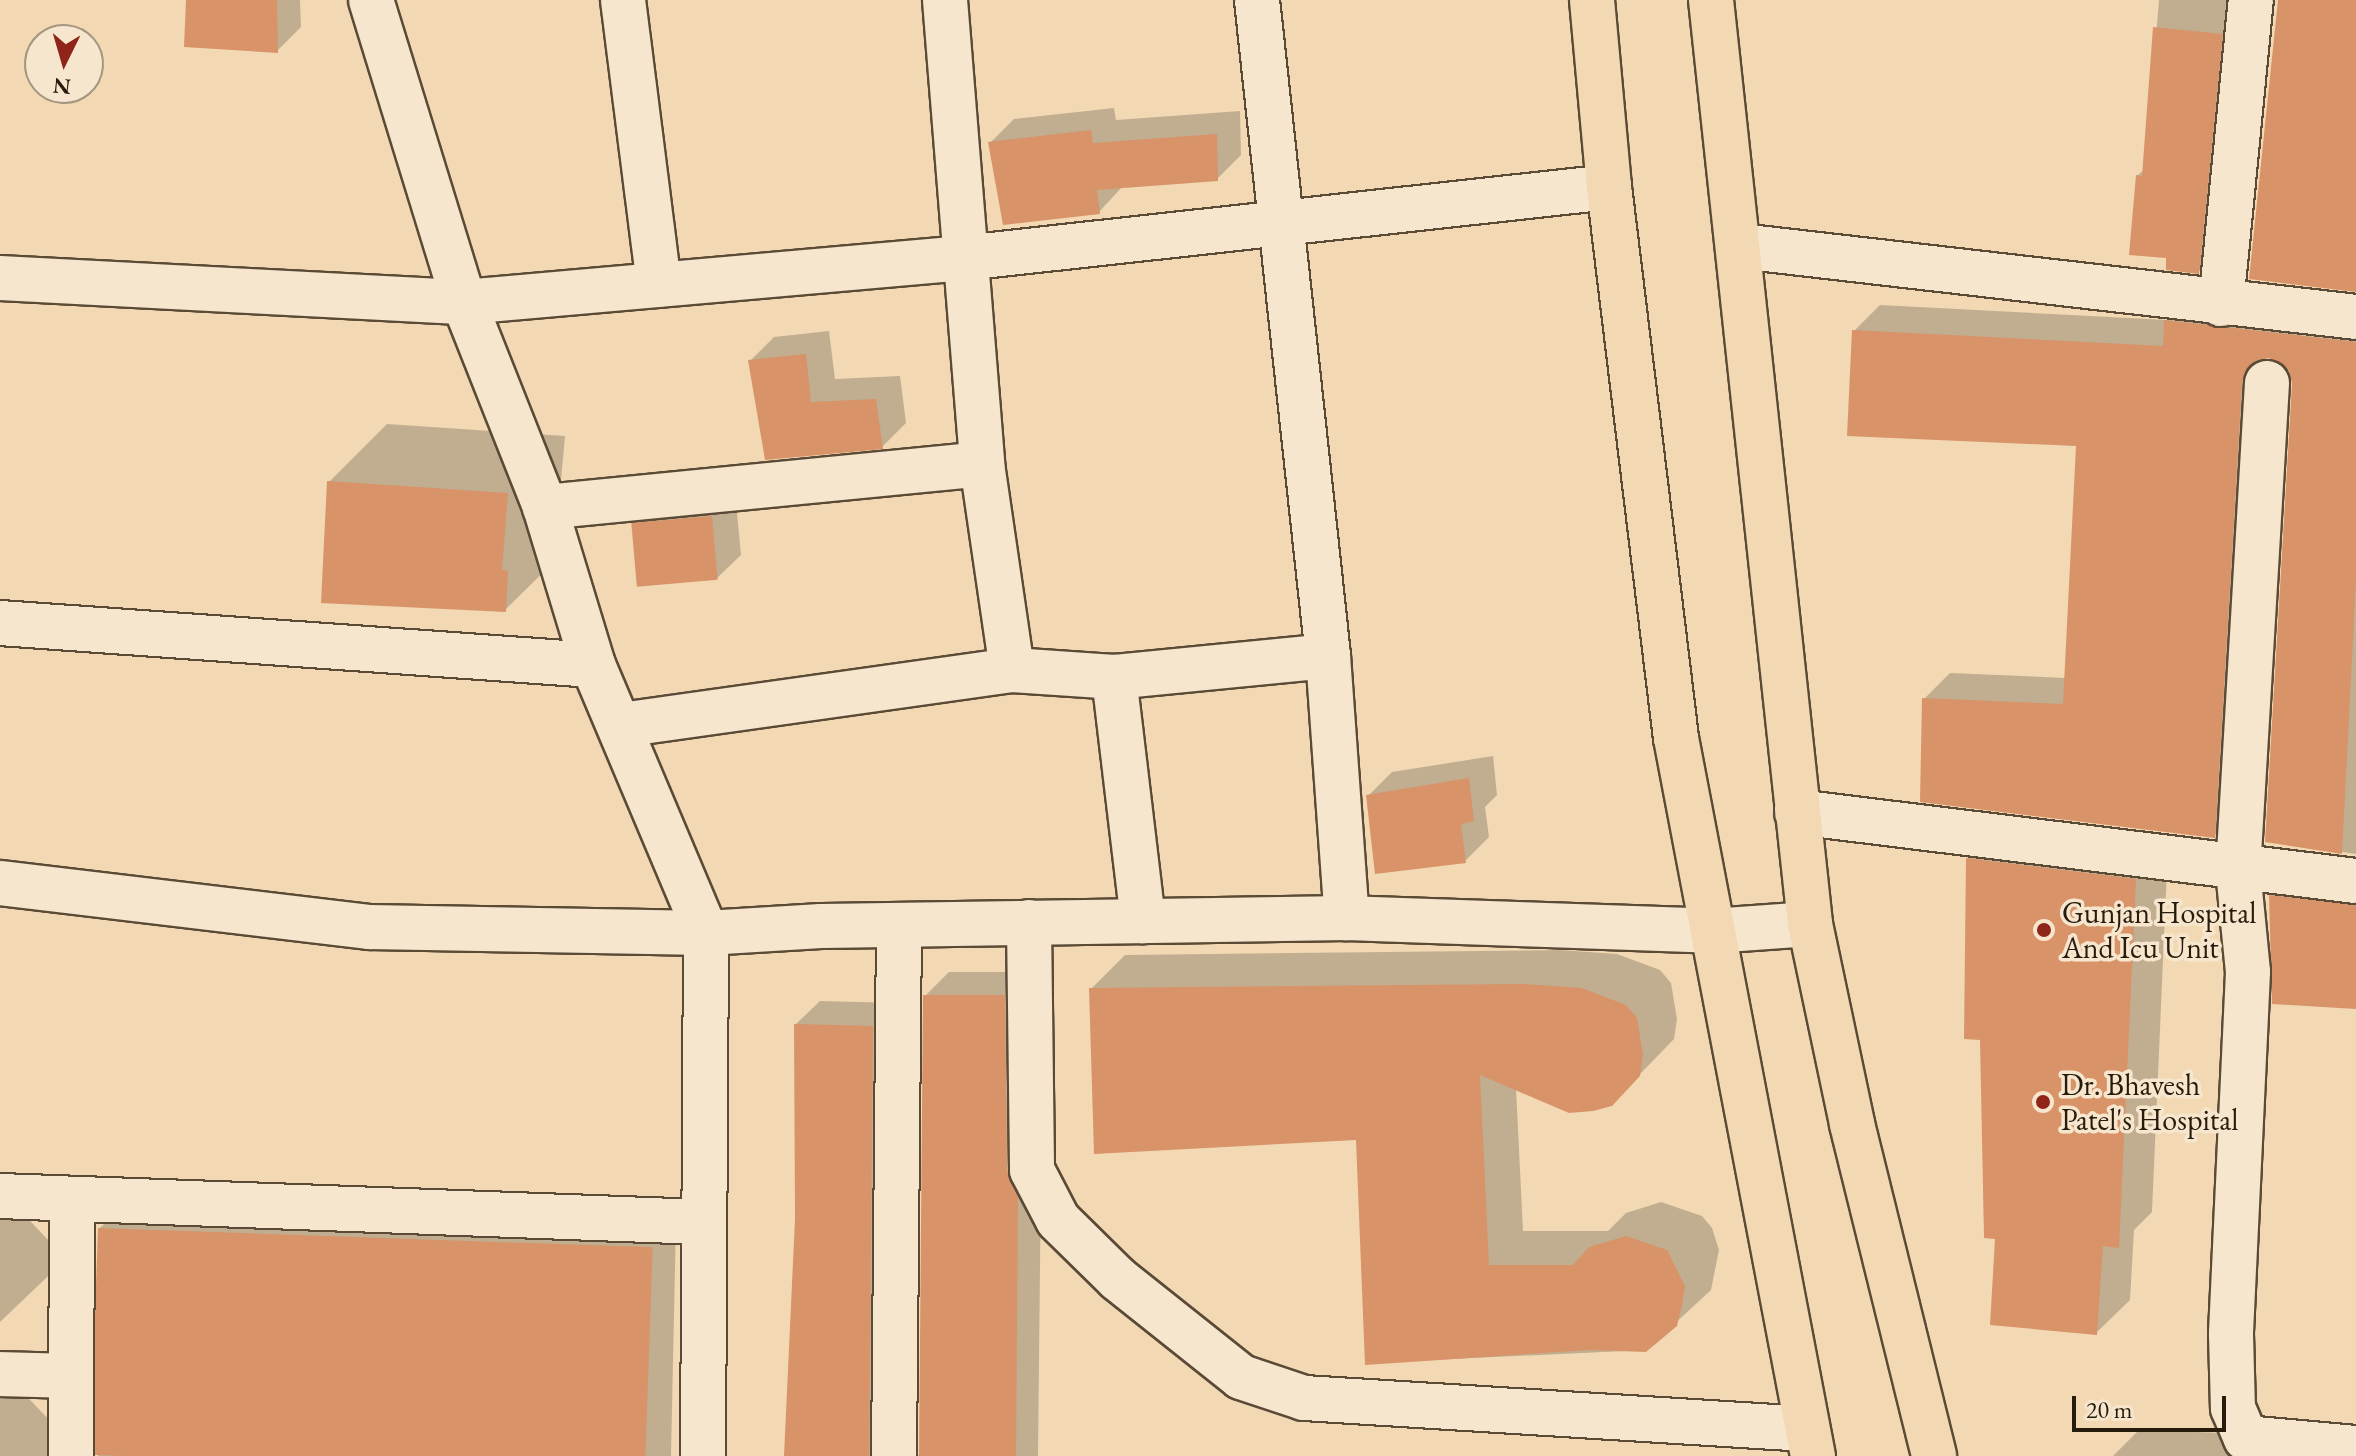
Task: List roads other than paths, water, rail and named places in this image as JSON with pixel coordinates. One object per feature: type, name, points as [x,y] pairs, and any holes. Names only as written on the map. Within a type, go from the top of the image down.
[{"type":"highway","points":[[1592,0],[1609,187],[1676,738],[1810,1442]]},
{"type":"highway","points":[[1711,0],[1740,246],[1810,924],[1852,1124],[1934,1456]]},
{"type":"street","points":[[371,0],[464,302],[545,507],[593,665],[621,725],[706,933],[703,1456]]},
{"type":"street","points":[[623,0],[659,285]]},
{"type":"street","points":[[945,0],[982,464],[1012,670]]},
{"type":"street","points":[[1257,0],[1328,656],[1347,918]]},
{"type":"street","points":[[2221,304],[2251,0]]},
{"type":"street","points":[[0,278],[464,302],[964,258],[1609,187]]},
{"type":"street","points":[[1740,246],[2221,304],[2356,317]]},
{"type":"street","points":[[2267,383],[2238,870],[2248,972],[2231,1334],[2233,1408],[2246,1438],[2356,1448]]},
{"type":"street","points":[[545,507],[982,464]]},
{"type":"street","points":[[0,623],[593,665]]},
{"type":"street","points":[[621,725],[1012,670],[1114,677],[1328,656]]},
{"type":"street","points":[[1114,677],[1143,921]]},
{"type":"street","points":[[1797,812],[2238,870],[2356,881]]},
{"type":"street","points":[[0,883],[369,927],[706,933],[899,925],[1347,918],[1712,931],[1810,924]]},
{"type":"street","points":[[1029,922],[1032,1170],[1058,1220],[1118,1279],[1241,1377],[1304,1398],[1810,1442]]},
{"type":"street","points":[[894,1456],[899,925]]},
{"type":"street","points":[[0,1196],[702,1222]]},
{"type":"street","points":[[71,1456],[72,1200]]},
{"type":"street","points":[[0,1374],[70,1376]]},
{"type":"place","name":"Gunjan Hospital And Icu Unit","points":[[2044,930]]},
{"type":"place","name":"Dr. Bhavesh Patel's Hospital","points":[[2043,1102]]}]
